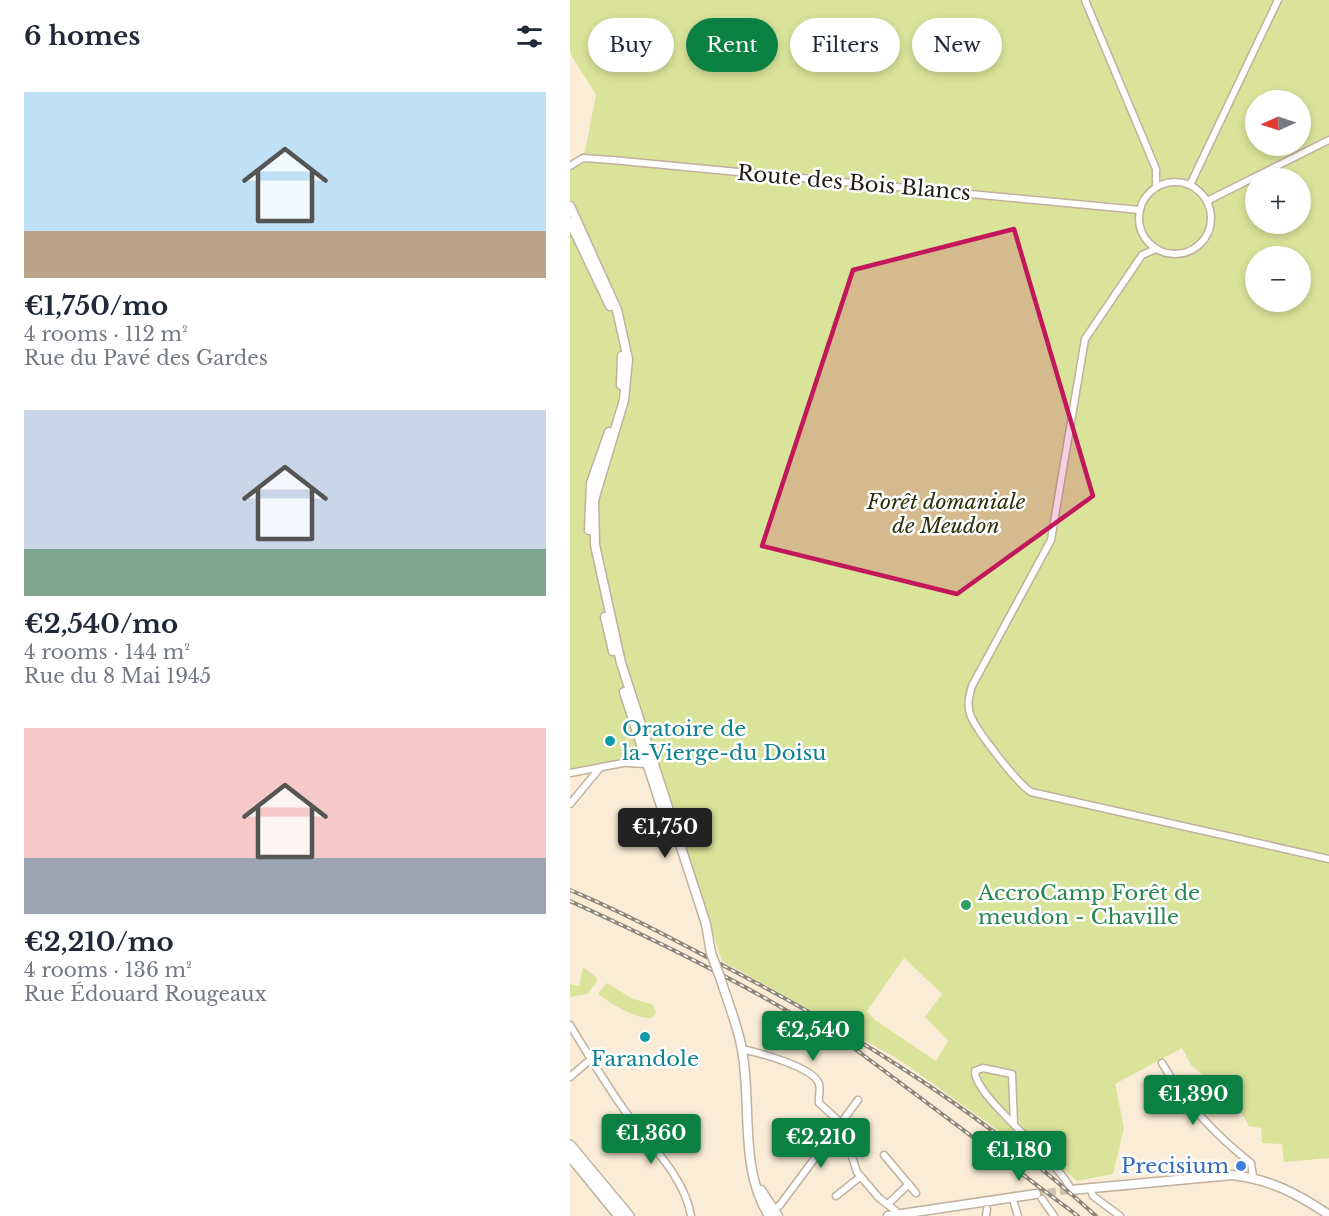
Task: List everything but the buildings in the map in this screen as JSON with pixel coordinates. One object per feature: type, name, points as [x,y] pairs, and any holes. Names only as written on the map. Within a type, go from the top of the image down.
[{"type":"main road","points":[[570,206],[613,300],[626,346],[628,372],[624,400],[597,487],[593,527],[621,663],[648,759]]},
{"type":"main road","points":[[570,222],[609,303],[622,354],[618,405],[591,483],[588,520],[590,545],[608,633],[648,759],[706,924],[711,953],[742,1048],[755,1182],[772,1214]]},
{"type":"main road","points":[[570,1145],[629,1216]]},
{"type":"main road","points":[[570,1156],[619,1216]]},
{"type":"main road","points":[[1071,1190],[1218,1175],[1253,1178],[1294,1192],[1329,1215]]},
{"type":"main road","points":[[893,1215],[1039,1197]]},
{"type":"street","points":[[1085,0],[1156,169],[1168,182]]},
{"type":"street","points":[[1190,185],[1278,0]]},
{"type":"street","points":[[1207,201],[1329,140]]},
{"type":"street","name":"Route des Bois Blancs","points":[[570,166],[584,159],[612,159],[1140,210]]},
{"type":"street","points":[[1156,169],[1156,187]]},
{"type":"street","points":[[1168,182],[1190,185],[1207,201],[1211,213],[1210,228],[1202,243],[1182,254],[1171,254],[1156,249],[1141,230],[1140,210],[1146,197],[1156,187],[1168,182]]},
{"type":"street","points":[[1156,249],[1142,255],[1085,339],[1051,540],[972,686],[968,702],[971,716],[1020,783],[1031,792],[1329,859]]},
{"type":"street","points":[[570,773],[648,759]]},
{"type":"street","points":[[570,804],[595,771],[602,767]]},
{"type":"street","points":[[570,1025],[686,1196],[691,1216]]},
{"type":"street","points":[[742,1048],[795,1066],[813,1077],[819,1085],[819,1103],[841,1123],[860,1176],[888,1203],[893,1215]]},
{"type":"street","points":[[570,1077],[591,1059]]},
{"type":"street","points":[[1162,1063],[1180,1094],[1225,1143],[1251,1162],[1253,1178]]},
{"type":"street","points":[[1014,1124],[1012,1074],[983,1068],[975,1071],[978,1082],[1014,1124],[1065,1178],[1071,1190]]},
{"type":"street","points":[[772,1214],[858,1100]]},
{"type":"street","points":[[884,1155],[916,1193]]},
{"type":"street","points":[[836,1196],[860,1176]]},
{"type":"street","points":[[888,1203],[909,1184]]},
{"type":"street","points":[[1090,1187],[1093,1196],[1120,1216]]},
{"type":"street","points":[[1039,1197],[1054,1216]]},
{"type":"street","points":[[1014,1203],[1018,1216]]},
{"type":"highlighted area","points":[[1014,229],[1093,496],[957,594],[762,546],[853,270]]},
{"type":"green space","name":"Forêt domaniale de Meudon","points":[[570,0],[1329,0],[1329,1158],[1284,1162],[1282,1144],[1262,1143],[1261,1128],[1249,1126],[1237,1104],[1191,1065],[1182,1048],[1115,1084],[1124,1128],[1113,1174],[1077,1181],[1053,1161],[1047,1165],[898,1059],[722,961],[654,752],[570,771],[570,166],[585,151],[596,95],[570,53]],"holes":[[[904,958],[942,994],[925,1017],[948,1041],[936,1061],[875,1020],[867,1011]]]},
{"type":"green space","points":[[583,967],[596,977],[597,981],[588,994],[570,997],[570,984],[579,986]]},
{"type":"green space","points":[[607,983],[633,999],[652,1004],[656,1012],[652,1018],[631,1014],[598,994]]},
{"type":"tunnel","points":[[1036,1194],[1071,1190]]},
{"type":"railway","points":[[570,890],[728,968],[874,1050],[966,1111],[1054,1179],[1096,1216]]},
{"type":"railway","points":[[570,901],[641,934],[782,1007],[848,1048]]},
{"type":"railway","points":[[843,1040],[1078,1216]]},
{"type":"place","name":"Oratoire de la-Vierge-du Doisu","points":[[610,741]]},
{"type":"place","name":"AccroCamp Forêt de meudon - Chaville","points":[[966,905]]},
{"type":"place","name":"Farandole","points":[[645,1037]]},
{"type":"place","name":"Precisium","points":[[1241,1166]]}]
